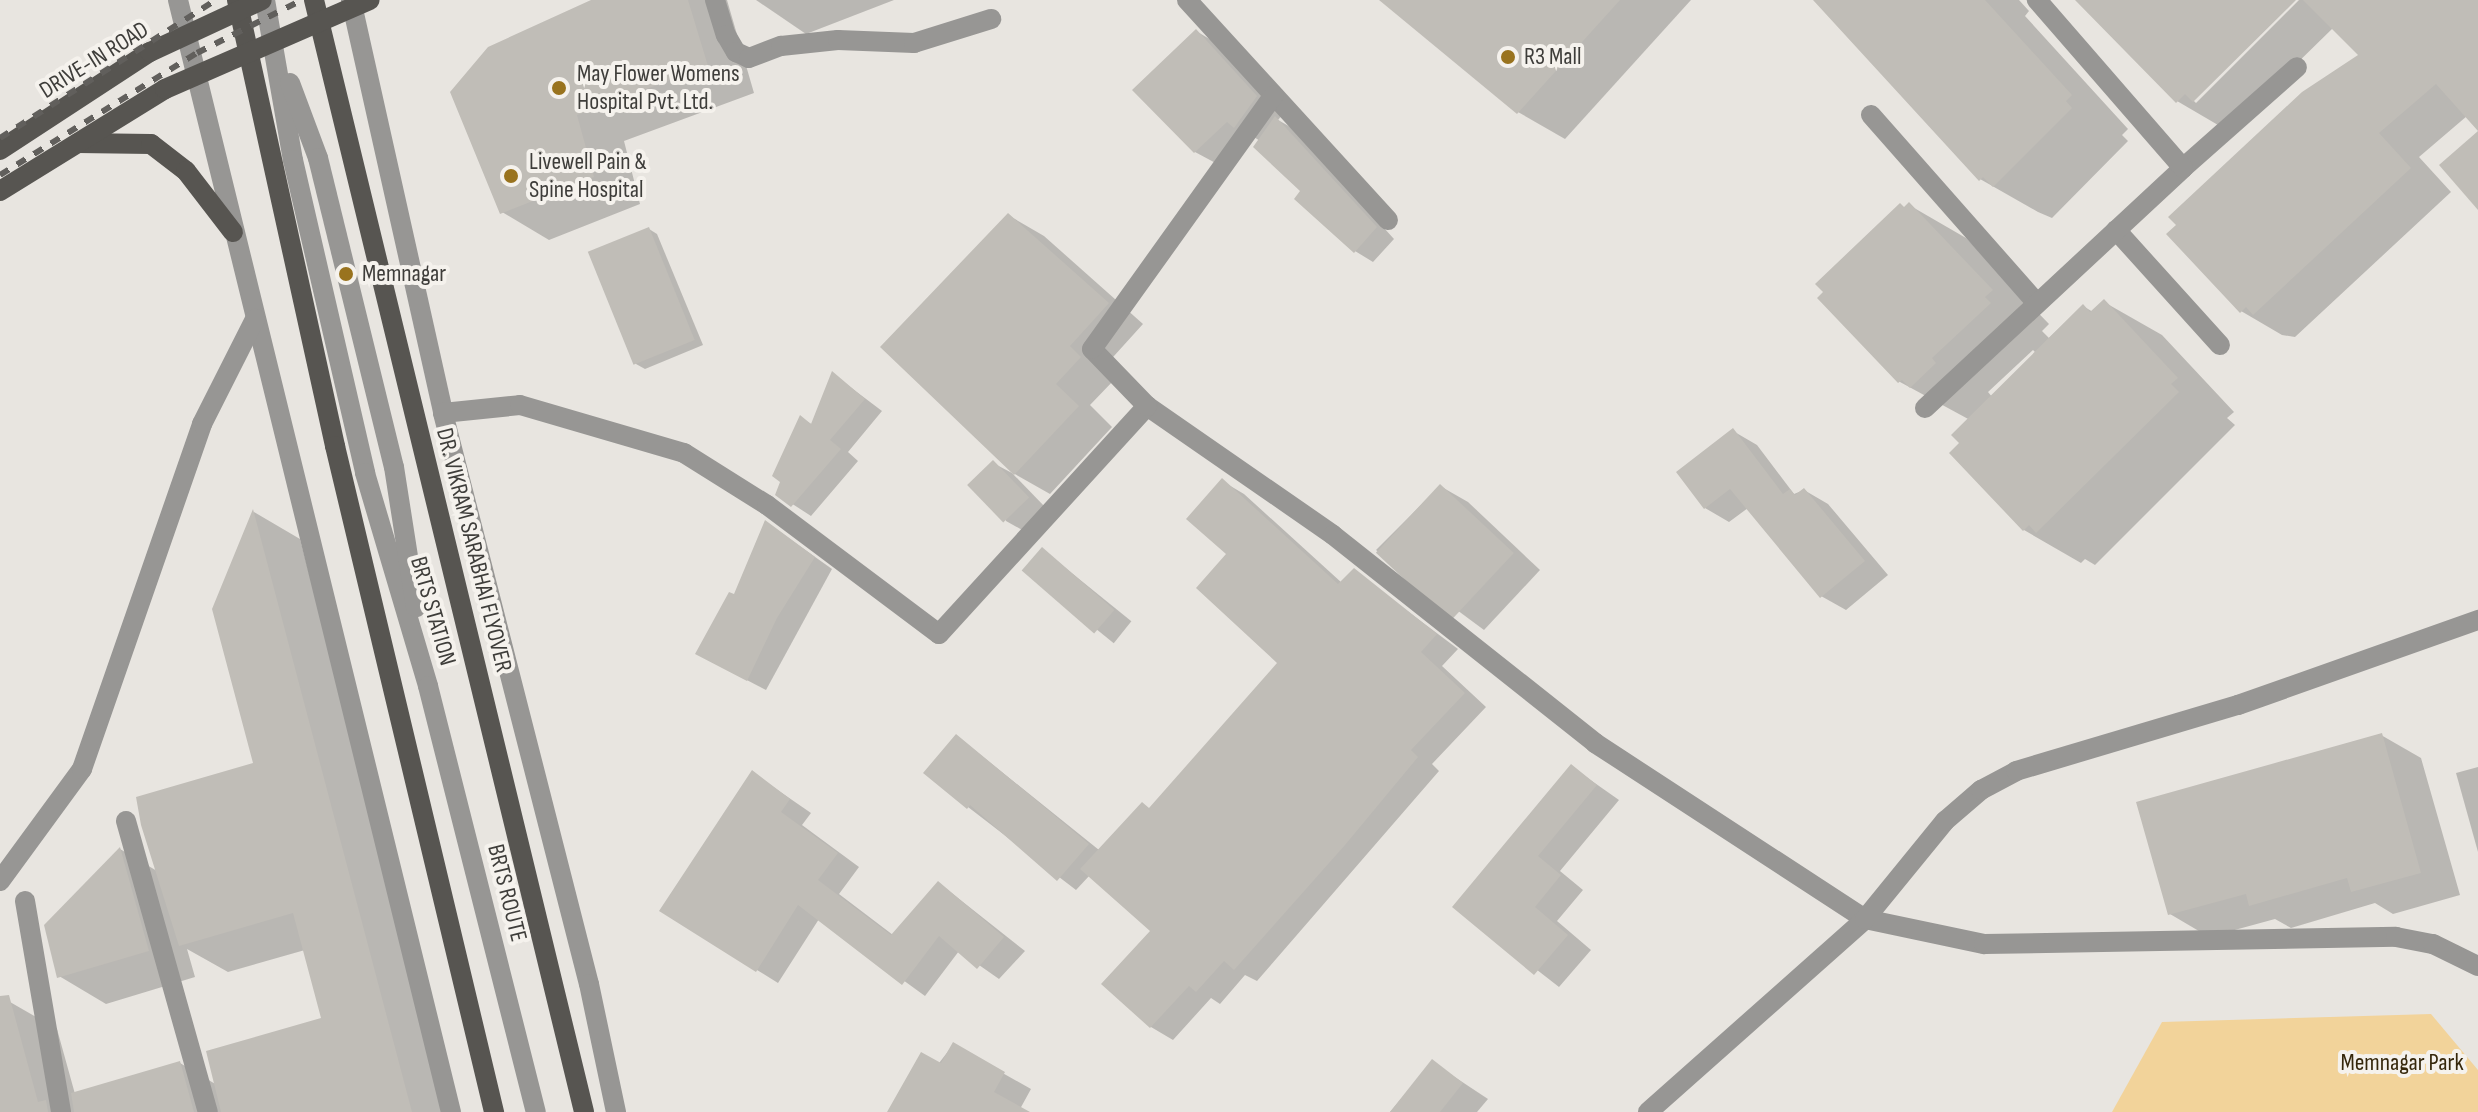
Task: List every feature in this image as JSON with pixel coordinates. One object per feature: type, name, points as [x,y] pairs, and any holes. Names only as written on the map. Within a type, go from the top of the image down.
[{"type":"main road","points":[[237,0],[335,446],[494,1112]]},
{"type":"main road","name":"DRIVE-IN ROAD","points":[[0,150],[150,52],[264,0]]},
{"type":"main road","name":"DR. VIKRAM SARABHAI FLYOVER","points":[[314,0],[584,1112]]},
{"type":"main road","points":[[0,191],[193,76],[358,3]]},
{"type":"main road","points":[[78,143],[151,144],[186,171],[233,232]]},
{"type":"street","points":[[178,0],[193,76],[451,1112]]},
{"type":"street","points":[[264,0],[273,38]]},
{"type":"street","points":[[715,0],[726,35],[736,52],[749,58],[761,58],[781,46],[838,40],[914,43],[991,19]]},
{"type":"street","points":[[1187,0],[1388,220]]},
{"type":"street","points":[[2037,0],[2183,168]]},
{"type":"street","points":[[358,3],[443,413],[585,969],[616,1112]]},
{"type":"street","name":"BRTS STATION","points":[[273,38],[318,158],[394,467],[428,686]]},
{"type":"street","name":"BRTS STATION","points":[[273,38],[293,160],[365,473],[428,686]]},
{"type":"street","points":[[1925,408],[2183,168],[2297,67]]},
{"type":"street","points":[[1274,95],[1092,349],[1147,406],[1333,535],[1595,743],[1865,919],[1984,944],[2396,937],[2433,944],[2478,966]]},
{"type":"street","points":[[1871,115],[2037,303]]},
{"type":"street","points":[[2116,230],[2220,345]]},
{"type":"street","points":[[0,881],[82,769],[202,424],[255,319]]},
{"type":"street","points":[[443,413],[520,405],[684,453],[767,505],[939,634],[1147,406]]},
{"type":"street","points":[[1648,1112],[1865,919],[1945,821],[1981,790],[2016,771],[2238,705],[2478,620]]},
{"type":"street","name":"BRTS ROUTE","points":[[428,686],[536,1112]]},
{"type":"street","points":[[126,821],[208,1112]]},
{"type":"street","points":[[25,901],[61,1112]]},
{"type":"green space","name":"Memnagar Park","points":[[2431,1014],[2478,1070],[2478,1112],[2112,1112],[2162,1022]]},
{"type":"building","points":[[591,0],[688,0],[708,66],[577,115],[594,177],[500,214],[450,92],[488,47]]},
{"type":"building","name":"R3 Mall","points":[[1379,0],[1620,0],[1517,114]]},
{"type":"building","points":[[1813,0],[1985,0],[2072,95],[2066,101],[2072,108],[1993,187],[1983,177],[1979,181]]},
{"type":"building","points":[[2075,0],[2296,0],[2193,102],[2185,94],[2176,103]]},
{"type":"building","points":[[2303,0],[2478,0],[2478,131],[2436,84],[2379,133],[2411,168],[2253,315],[2246,307],[2240,313],[2166,234],[2176,225],[2168,217],[2302,92],[2358,55]]},
{"type":"building","points":[[1196,29],[1257,96],[1234,128],[1227,122],[1194,153],[1132,90]]},
{"type":"building","points":[[1275,116],[1377,227],[1354,253],[1294,199],[1300,191],[1253,147]]},
{"type":"building","points":[[2478,131],[2478,210],[2439,165]]},
{"type":"building","points":[[1909,202],[1993,290],[1985,297],[1991,303],[1932,358],[1936,363],[1910,388],[1902,380],[1898,383],[1817,298],[1823,292],[1815,284],[1900,203],[1904,207]]},
{"type":"building","points":[[1008,213],[1109,303],[1070,346],[1081,357],[1056,384],[1079,406],[1014,475],[880,347]]},
{"type":"building","points":[[649,227],[695,340],[634,365],[588,252]]},
{"type":"building","points":[[2104,299],[2178,378],[2171,384],[2179,392],[2036,533],[2029,525],[2023,531],[1949,453],[1959,443],[1951,435],[2083,304],[2090,312]]},
{"type":"building","points":[[832,371],[865,399],[830,440],[841,449],[791,507],[775,495],[780,482],[772,476],[800,415],[811,424]]},
{"type":"building","points":[[1733,428],[1783,494],[1790,489],[1795,495],[1804,488],[1865,561],[1820,598],[1730,489],[1704,509],[1676,472]]},
{"type":"building","points":[[993,460],[1029,497],[1003,522],[967,485]]},
{"type":"building","points":[[1222,478],[1338,584],[1354,568],[1437,634],[1421,652],[1465,693],[1411,750],[1418,757],[1345,845],[1234,970],[1224,961],[1196,992],[1189,986],[1150,1028],[1101,984],[1150,931],[1080,869],[1142,802],[1149,808],[1277,663],[1196,588],[1226,554],[1186,519]]},
{"type":"building","points":[[1440,484],[1514,553],[1450,622],[1376,553]]},
{"type":"building","points":[[253,509],[412,1112],[221,1112],[206,1051],[321,1018],[293,913],[179,946],[141,825],[136,797],[253,763],[212,609]]},
{"type":"building","points":[[765,520],[815,557],[777,618],[747,681],[695,654],[729,592],[734,594]]},
{"type":"building","points":[[1042,547],[1114,610],[1094,633],[1022,570]]},
{"type":"building","points":[[2382,733],[2421,873],[2351,892],[2347,878],[2249,906],[2246,894],[2168,915],[2136,802]]},
{"type":"building","points":[[956,734],[1089,844],[1057,881],[970,805],[967,809],[923,773]]},
{"type":"building","points":[[1571,764],[1597,785],[1538,856],[1561,875],[1535,907],[1568,935],[1534,975],[1452,907]]},
{"type":"building","points":[[752,770],[790,799],[781,812],[838,853],[818,880],[891,935],[938,881],[1004,937],[977,969],[939,936],[902,985],[798,905],[756,972],[659,911]]},
{"type":"building","points":[[120,847],[149,951],[57,978],[44,925]]},
{"type":"building","points":[[9,995],[38,1102],[46,1100],[48,1112],[0,1112],[0,996]]},
{"type":"building","points":[[953,1042],[1005,1072],[994,1092],[1030,1112],[887,1112],[921,1052],[941,1063]]},
{"type":"building","points":[[1432,1059],[1463,1083],[1440,1112],[1390,1112]]},
{"type":"building","points":[[180,1061],[194,1112],[74,1112],[71,1093]]},
{"type":"railway","points":[[0,138],[216,0]]},
{"type":"railway","points":[[0,175],[197,53],[302,0]]},
{"type":"place","name":"R3 Mall","points":[[1508,57]]},
{"type":"place","name":"May Flower Womens Hospital Pvt. Ltd.","points":[[559,88]]},
{"type":"place","name":"Livewell Pain & Spine Hospital","points":[[511,176]]},
{"type":"place","name":"Memnagar","points":[[346,274]]}]
